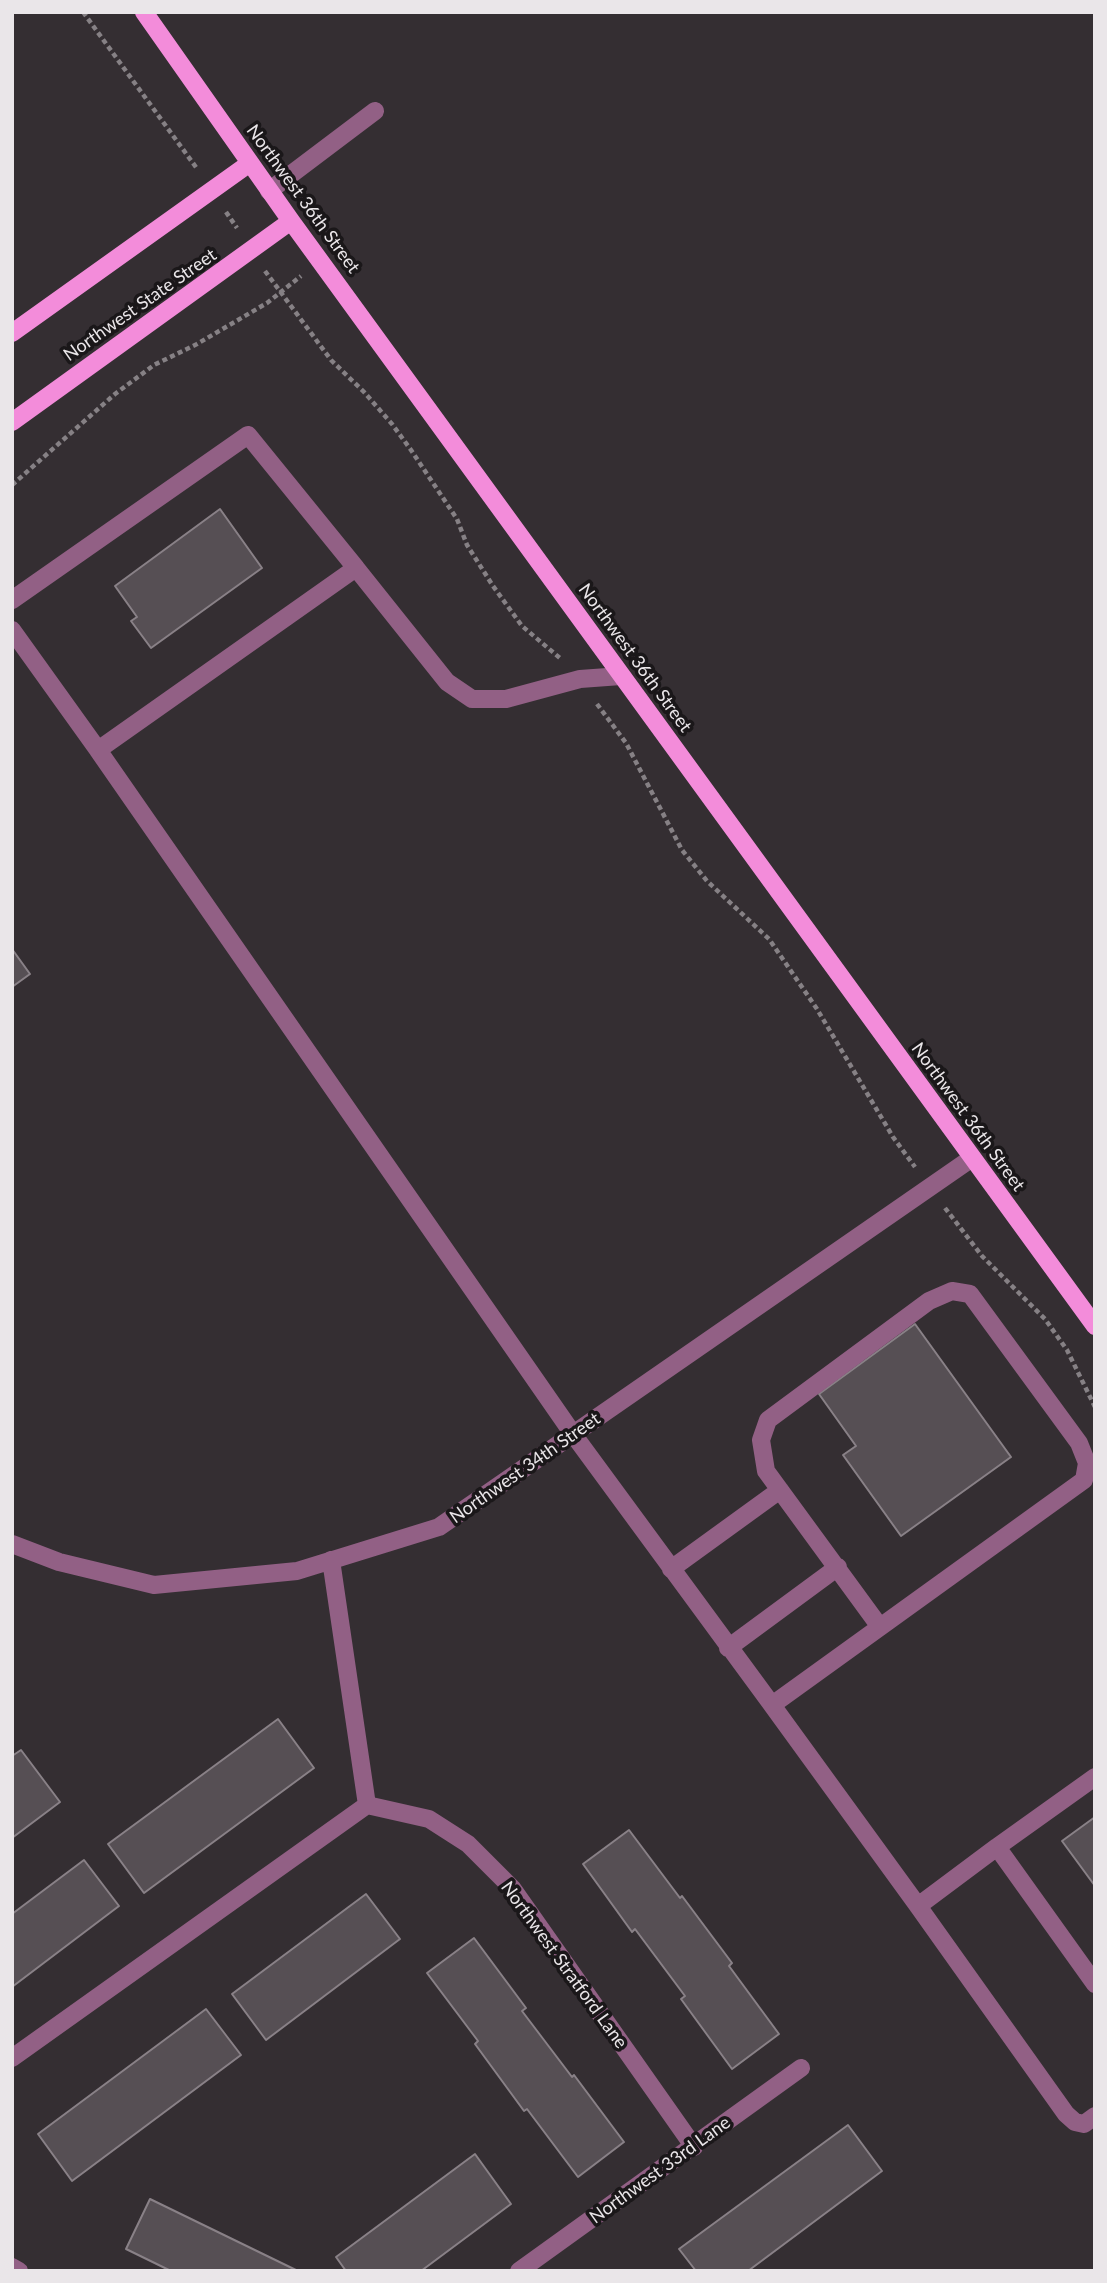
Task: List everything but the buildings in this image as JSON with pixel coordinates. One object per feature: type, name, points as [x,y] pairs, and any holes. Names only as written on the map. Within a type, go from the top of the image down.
[{"type":"main road","name":"Northwest 36th Street","points":[[144,12],[291,221],[1095,1326]]},
{"type":"main road","points":[[12,333],[250,163]]},
{"type":"main road","name":"Northwest State Street","points":[[12,422],[291,221]]},
{"type":"street","points":[[270,191],[375,111]]},
{"type":"street","points":[[12,600],[248,435],[447,682],[472,699],[506,699],[580,679],[621,676]]},
{"type":"street","points":[[98,750],[356,568]]},
{"type":"street","points":[[12,630],[573,1434],[918,1906],[1066,2114],[1075,2122],[1084,2123],[1095,2116]]},
{"type":"street","name":"Northwest 34th Street","points":[[14,1550],[155,1585],[298,1571],[439,1527],[972,1158]]},
{"type":"street","points":[[772,1705],[1084,1480],[1087,1463],[1079,1443],[970,1294],[952,1291],[929,1301],[768,1420],[761,1440],[766,1471],[880,1627]]},
{"type":"street","points":[[671,1569],[780,1490]]},
{"type":"street","points":[[12,2058],[367,1805],[331,1560]]},
{"type":"street","points":[[729,1648],[838,1567]]},
{"type":"street","points":[[918,1906],[1095,1777]]},
{"type":"street","name":"Northwest Stratford Lane","points":[[367,1805],[429,1819],[468,1844],[512,1888],[694,2147]]},
{"type":"street","points":[[997,1847],[1095,1984]]},
{"type":"street","name":"Northwest 33rd Lane","points":[[519,2271],[801,2068]]},
{"type":"street","points":[[12,2267],[19,2271]]},
{"type":"path","points":[[83,12],[184,148],[278,292],[331,360],[364,392],[399,433],[457,519],[467,545],[493,586],[522,626],[556,654],[580,679],[626,743],[682,850],[707,880],[769,939],[817,1009],[892,1137],[957,1226],[982,1256],[1045,1319],[1067,1350],[1095,1407]]},
{"type":"path","points":[[12,485],[115,394],[153,365],[197,344],[267,303],[321,261]]}]
